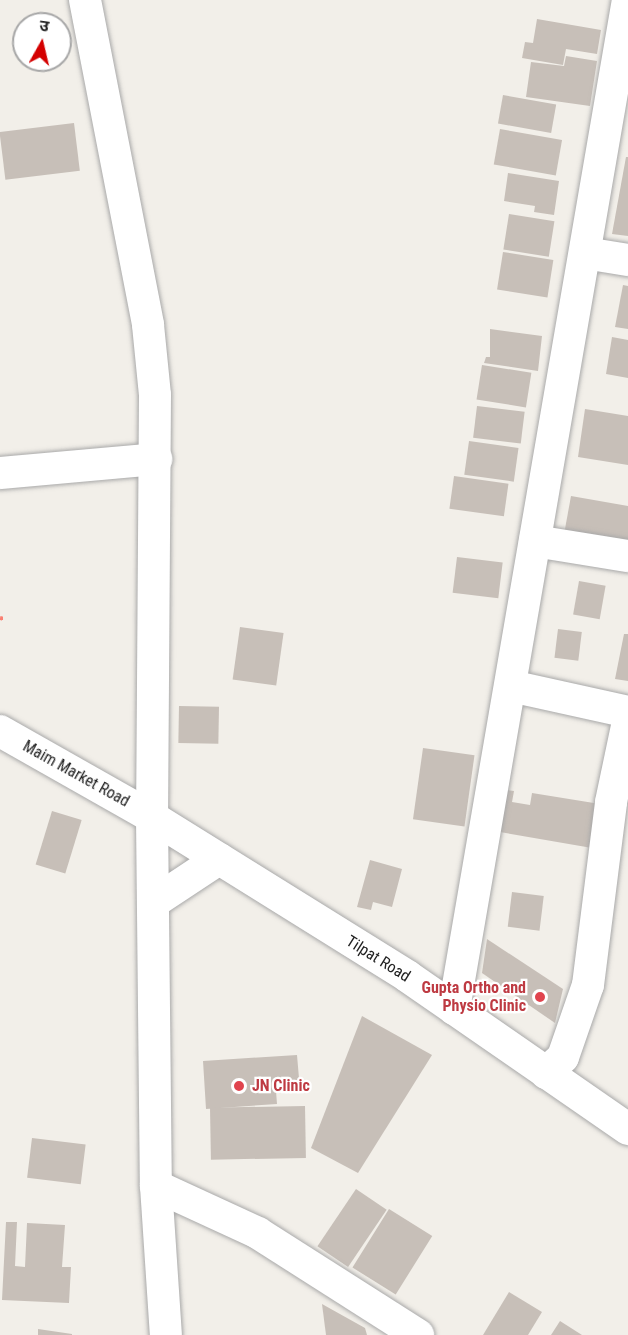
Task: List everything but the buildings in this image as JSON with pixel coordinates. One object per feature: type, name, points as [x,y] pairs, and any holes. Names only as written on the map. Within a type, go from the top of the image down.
[{"type":"street","points":[[85,0],[148,325],[155,395],[152,817],[156,1186],[166,1335]]},
{"type":"street","points":[[454,1009],[628,0]]},
{"type":"street","points":[[585,253],[628,260]]},
{"type":"street","points":[[0,472],[156,459]]},
{"type":"street","points":[[536,540],[628,556]]},
{"type":"street","points":[[511,686],[628,712]]},
{"type":"street","points":[[546,1073],[563,1057],[588,985],[611,802],[628,721]]},
{"type":"street","name":"Maim Market Road","points":[[0,731],[152,817]]},
{"type":"street","name":"Tilpat Road","points":[[152,817],[454,1009],[628,1129]]},
{"type":"street","points":[[154,902],[219,859]]},
{"type":"street","points":[[156,1186],[258,1233],[404,1330]]},
{"type":"place","name":"Gupta Ortho and Physio Clinic","points":[[540,997]]},
{"type":"place","name":"JN Clinic","points":[[239,1086]]}]
